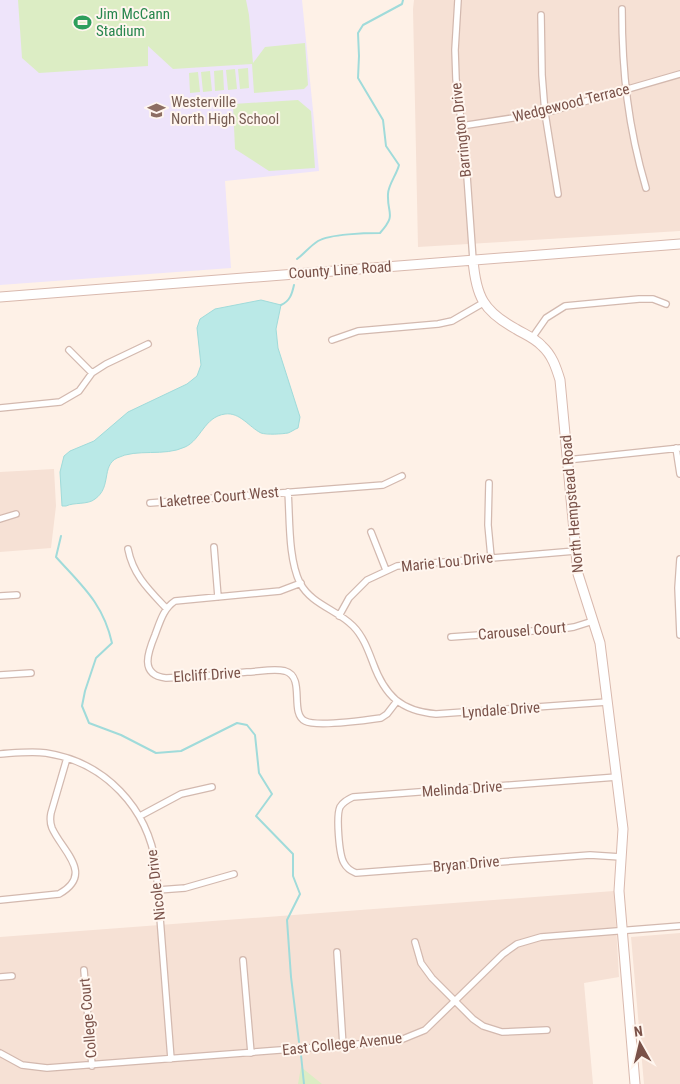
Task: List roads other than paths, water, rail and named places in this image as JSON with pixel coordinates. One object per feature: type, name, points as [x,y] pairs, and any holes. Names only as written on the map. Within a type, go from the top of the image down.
[{"type":"street","name":"Barrington Drive","points":[[458,0],[455,63],[466,162],[473,260]]},
{"type":"street","points":[[622,9],[623,62],[626,90],[635,151],[646,188]]},
{"type":"street","points":[[540,15],[542,75],[558,194]]},
{"type":"street","name":"Wedgewood Terrace","points":[[461,126],[546,113],[680,74]]},
{"type":"street","name":"County Line Road","points":[[0,297],[680,244]]},
{"type":"street","name":"North Hempstead Road","points":[[473,260],[475,282],[483,302],[496,317],[544,347],[551,357],[560,380],[575,551],[581,585],[600,643],[623,829],[619,884],[635,1084]]},
{"type":"street","points":[[532,338],[546,318],[565,306],[639,299],[653,299],[666,304]]},
{"type":"street","points":[[332,340],[358,331],[452,322],[483,302]]},
{"type":"street","points":[[0,408],[60,402],[79,391],[92,373],[106,364],[148,344]]},
{"type":"street","points":[[69,350],[92,373]]},
{"type":"street","points":[[567,460],[678,448],[680,474]]},
{"type":"street","name":"Laketree Court West","points":[[150,502],[383,485],[402,476]]},
{"type":"street","points":[[489,483],[488,525],[491,557]]},
{"type":"street","points":[[288,492],[293,555],[300,583],[311,597],[351,624],[359,632],[368,648],[381,683],[390,696],[397,701]]},
{"type":"street","points":[[0,519],[16,514]]},
{"type":"street","points":[[371,532],[386,570]]},
{"type":"street","points":[[214,547],[218,597]]},
{"type":"street","points":[[128,549],[130,560],[138,577],[166,608],[175,601],[280,592],[300,583]]},
{"type":"street","name":"Marie Lou Drive","points":[[338,616],[349,598],[368,580],[397,566],[575,551]]},
{"type":"street","points":[[680,559],[678,588],[680,635]]},
{"type":"street","points":[[0,596],[17,595]]},
{"type":"street","name":"Elcliff Drive","points":[[166,608],[148,653],[147,661],[149,668],[160,678],[286,671],[296,683],[300,716],[305,721],[321,723],[381,718],[397,701]]},
{"type":"street","name":"Carousel Court","points":[[450,637],[561,629],[574,627],[593,620]]},
{"type":"street","points":[[0,675],[31,673]]},
{"type":"street","name":"Lyndale Drive","points":[[397,701],[405,707],[424,713],[436,714],[607,702]]},
{"type":"street","name":"Nicole Drive","points":[[0,754],[32,752],[67,758],[103,775],[128,799],[140,816],[154,854],[171,1059]]},
{"type":"street","points":[[0,900],[59,894],[67,890],[75,878],[75,867],[72,857],[52,828],[50,820],[67,758]]},
{"type":"street","name":"Melinda Drive","points":[[340,835],[339,810],[343,803],[352,797],[617,777]]},
{"type":"street","points":[[140,816],[181,794],[212,787]]},
{"type":"street","name":"Bryan Drive","points":[[340,835],[344,864],[349,870],[356,873],[590,854],[621,857]]},
{"type":"street","points":[[158,890],[185,888],[234,874]]},
{"type":"street","name":"East College Avenue","points":[[0,1053],[22,1065],[34,1068],[47,1068],[398,1041],[425,1030],[503,954],[517,944],[541,937],[680,926]]},
{"type":"street","points":[[415,942],[421,963],[426,970],[472,1018],[483,1026],[502,1032],[547,1030]]},
{"type":"street","points":[[337,952],[343,1046]]},
{"type":"street","points":[[243,960],[251,1053]]},
{"type":"street","name":"College Court","points":[[84,970],[92,1066]]},
{"type":"street","points":[[0,977],[12,976]]},
{"type":"water","points":[[261,300],[281,305],[276,329],[278,348],[300,417],[298,428],[288,433],[264,434],[235,415],[225,414],[218,416],[212,419],[195,439],[185,447],[168,452],[133,453],[117,458],[109,466],[103,489],[95,499],[89,502],[62,506],[60,472],[64,456],[70,451],[94,441],[128,412],[187,384],[197,376],[201,365],[197,328],[200,319],[215,309]]},
{"type":"waterway","points":[[297,259],[315,243],[324,239],[348,234],[380,233],[390,218],[388,191],[399,165],[386,146],[383,120],[358,78],[358,33],[363,25],[402,4],[403,0]]},
{"type":"waterway","points":[[281,305],[290,297],[294,285]]},
{"type":"waterway","points":[[61,536],[56,557],[83,586],[97,606],[108,629],[112,643],[96,658],[85,691],[82,706],[89,723],[121,735],[156,753],[181,751],[237,723],[247,725],[255,735],[259,773],[272,794],[256,816],[293,854],[293,876],[300,894],[287,920],[291,977],[299,1042]]},
{"type":"waterway","points":[[301,1055],[304,1084]]},
{"type":"place","name":"Jim McCann Stadium","points":[[82,23]]},
{"type":"place","name":"Westerville North High School","points":[[157,111]]}]
